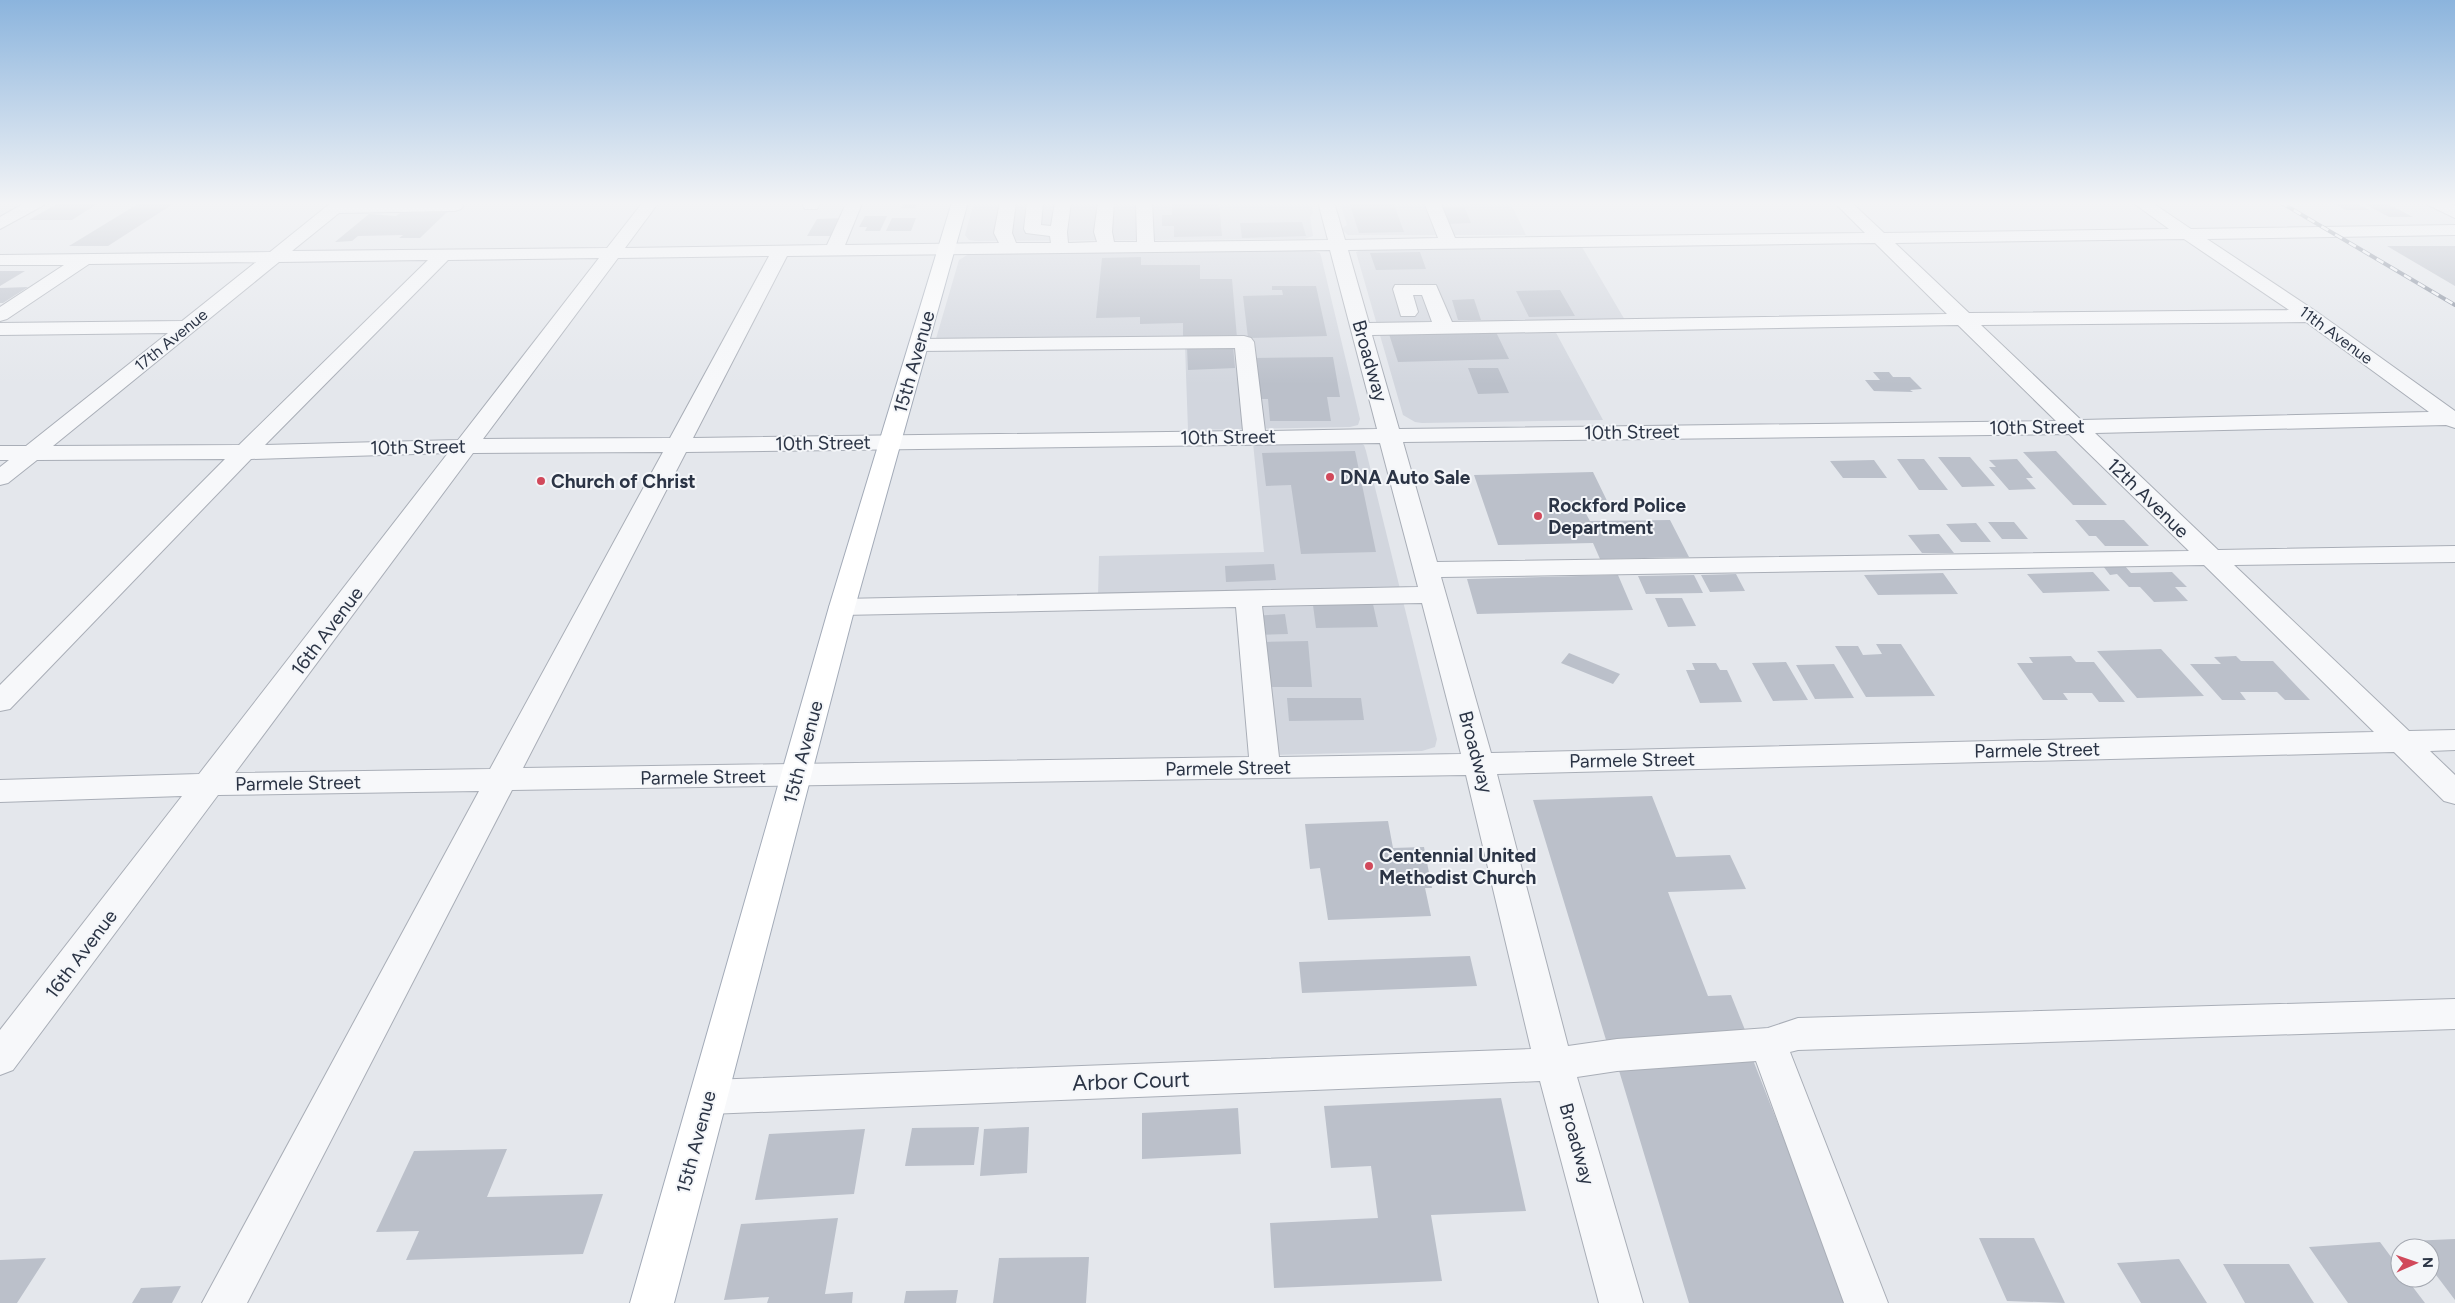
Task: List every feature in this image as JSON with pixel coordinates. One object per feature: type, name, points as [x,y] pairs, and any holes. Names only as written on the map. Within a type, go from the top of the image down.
[{"type":"main road","name":"15th Avenue","points":[[652,1303],[842,608],[892,441],[941,263]]},
{"type":"street","points":[[0,315],[79,263]]},
{"type":"street","name":"17th Avenue","points":[[0,478],[267,263]]},
{"type":"street","points":[[0,702],[245,452],[435,263]]},
{"type":"street","name":"16th Avenue","points":[[0,1059],[468,446],[604,263]]},
{"type":"street","points":[[224,1303],[774,263]]},
{"type":"street","name":"Broadway","points":[[1342,263],[1392,436],[1479,764],[1554,1064],[1621,1303]]},
{"type":"street","name":"12th Avenue","points":[[1905,263],[2455,793]]},
{"type":"street","name":"11th Avenue","points":[[2231,263],[2310,316],[2454,419]]},
{"type":"street","points":[[1408,312],[1402,289],[1428,289],[1444,327]]},
{"type":"street","points":[[1361,328],[2310,316]]},
{"type":"street","points":[[0,329],[188,327]]},
{"type":"street","points":[[919,345],[1244,342],[1255,437]]},
{"type":"street","name":"10th Street","points":[[0,452],[245,452],[468,446],[2074,427],[2454,419]]},
{"type":"street","points":[[842,608],[1248,599],[1431,583],[2210,558],[2455,554]]},
{"type":"street","points":[[1248,599],[1266,768]]},
{"type":"street","name":"Parmele Street","points":[[0,791],[211,784],[1479,764],[2455,740]]},
{"type":"street","name":"Arbor Court","points":[[709,1098],[1554,1064],[1617,1055],[1768,1044],[1798,1034],[2455,1014]]},
{"type":"street","points":[[1768,1044],[1866,1303]]},
{"type":"shaded area","points":[[958,263],[1323,263],[1360,419],[1358,425],[1350,427],[1188,430],[1185,346],[935,342]]},
{"type":"shaded area","points":[[1359,263],[1591,263],[1629,327],[1554,329],[1603,420],[1422,423],[1415,422],[1403,415]]},
{"type":"shaded area","points":[[1359,442],[1364,445],[1366,451],[1437,739],[1435,747],[1422,751],[1274,755],[1252,592],[1098,596],[1099,556],[1264,552],[1253,443]]},
{"type":"building","points":[[1102,263],[1200,265],[1200,279],[1232,279],[1237,338],[1183,339],[1183,323],[1140,324],[1140,317],[1096,318]]},
{"type":"building","points":[[1373,263],[1424,263],[1426,269],[1376,270]]},
{"type":"building","points":[[2416,263],[2455,263],[2455,286]]},
{"type":"building","points":[[0,271],[25,271],[0,286]]},
{"type":"building","points":[[1272,286],[1316,286],[1327,336],[1248,338],[1243,296],[1283,295],[1282,290],[1272,290]]},
{"type":"building","points":[[28,287],[3,303],[0,303],[0,288]]},
{"type":"building","points":[[1560,290],[1575,316],[1529,317],[1516,291]]},
{"type":"building","points":[[1474,299],[1481,320],[1458,320],[1452,300]]},
{"type":"building","points":[[1496,332],[1509,359],[1398,362],[1389,334]]},
{"type":"building","points":[[1233,346],[1235,368],[1188,370],[1187,347]]},
{"type":"building","points":[[1333,357],[1340,397],[1327,397],[1331,421],[1270,421],[1268,399],[1254,399],[1250,358]]},
{"type":"building","points":[[1468,368],[1498,368],[1509,393],[1478,394]]},
{"type":"building","points":[[1873,372],[1889,372],[1893,377],[1910,377],[1922,389],[1910,390],[1913,392],[1874,391],[1865,380],[1880,380]]},
{"type":"building","points":[[1355,451],[1376,552],[1301,554],[1291,485],[1266,486],[1262,453]]},
{"type":"building","points":[[2056,451],[2107,505],[2073,505],[2023,452]]},
{"type":"building","points":[[1938,457],[1970,457],[1995,486],[1962,487]]},
{"type":"building","points":[[1897,459],[1924,459],[1948,490],[1919,490]]},
{"type":"building","points":[[2017,459],[2033,478],[2026,478],[2036,489],[2009,490],[1989,467],[1996,467],[1989,460]]},
{"type":"building","points":[[1874,460],[1887,478],[1843,478],[1830,461]]},
{"type":"building","name":"Rockford Police Department","points":[[1593,472],[1612,511],[1585,512],[1590,521],[1670,520],[1689,557],[1600,559],[1593,543],[1498,545],[1474,475]]},
{"type":"building","points":[[2075,520],[2124,520],[2149,546],[2105,546],[2096,536],[2089,536]]},
{"type":"building","points":[[1988,522],[2014,522],[2028,539],[2002,539]]},
{"type":"building","points":[[1976,523],[1991,542],[1961,542],[1946,524]]},
{"type":"building","points":[[1939,534],[1954,553],[1922,553],[1908,535]]},
{"type":"building","points":[[1274,564],[1276,580],[1226,582],[1225,566]]},
{"type":"building","points":[[2103,566],[2125,566],[2131,573],[2172,572],[2187,587],[2175,587],[2188,601],[2154,602],[2140,587],[2129,587],[2117,574],[2110,575]]},
{"type":"building","points":[[2093,572],[2110,591],[2043,593],[2027,574]]},
{"type":"building","points":[[1943,573],[1958,594],[1878,595],[1864,575]]},
{"type":"building","points":[[1736,574],[1745,591],[1710,592],[1701,575]]},
{"type":"building","points":[[1618,575],[1633,610],[1477,614],[1467,579]]},
{"type":"building","points":[[1694,575],[1703,593],[1646,594],[1638,576]]},
{"type":"building","points":[[1655,598],[1682,598],[1696,626],[1668,627]]},
{"type":"building","points":[[1373,604],[1378,627],[1316,628],[1313,605]]},
{"type":"building","points":[[1285,614],[1288,634],[1255,635],[1252,616]]},
{"type":"building","points":[[1308,641],[1312,687],[1266,687],[1263,642]]},
{"type":"building","points":[[1876,644],[1901,644],[1935,696],[1866,697],[1835,646],[1858,646],[1863,655],[1882,654]]},
{"type":"building","points":[[2161,649],[2204,696],[2137,698],[2097,651]]},
{"type":"building","points":[[1569,653],[1620,674],[1613,684],[1561,663]]},
{"type":"building","points":[[2071,656],[2076,662],[2094,662],[2125,702],[2099,702],[2092,693],[2063,693],[2068,700],[2043,700],[2017,663],[2033,663],[2029,657]]},
{"type":"building","points":[[2236,656],[2241,661],[2273,661],[2310,700],[2285,700],[2277,692],[2240,692],[2246,700],[2222,700],[2190,664],[2221,664],[2214,657]]},
{"type":"building","points":[[1786,662],[1808,700],[1773,701],[1752,663]]},
{"type":"building","points":[[1692,663],[1716,663],[1720,670],[1727,670],[1742,702],[1700,703],[1686,670],[1695,670]]},
{"type":"building","points":[[1834,664],[1854,698],[1815,699],[1796,665]]},
{"type":"building","points":[[1287,698],[1361,698],[1364,720],[1289,721]]},
{"type":"building","points":[[1652,796],[1676,857],[1730,855],[1746,889],[1668,892],[1708,996],[1731,995],[1747,1035],[1606,1040],[1533,800]]},
{"type":"building","points":[[1388,821],[1393,848],[1424,847],[1432,888],[1425,888],[1431,916],[1328,920],[1320,868],[1310,869],[1305,824]]},
{"type":"building","points":[[1470,956],[1477,986],[1302,993],[1299,962]]},
{"type":"building","points":[[1753,1060],[1848,1303],[1689,1303],[1617,1064]]},
{"type":"building","points":[[1501,1098],[1526,1211],[1431,1215],[1442,1281],[1274,1288],[1270,1223],[1378,1218],[1371,1166],[1331,1168],[1324,1106]]},
{"type":"building","points":[[1238,1108],[1241,1154],[1142,1159],[1142,1113]]},
{"type":"building","points":[[979,1127],[974,1165],[905,1166],[912,1128]]},
{"type":"building","points":[[1029,1127],[1027,1173],[980,1176],[984,1129]]},
{"type":"building","points":[[865,1129],[854,1194],[755,1200],[769,1134]]},
{"type":"building","points":[[507,1149],[487,1197],[603,1194],[583,1254],[406,1260],[419,1231],[376,1232],[414,1151]]},
{"type":"building","points":[[838,1218],[825,1294],[853,1292],[852,1303],[767,1303],[769,1297],[724,1300],[741,1224]]},
{"type":"building","points":[[1979,1238],[2034,1238],[2065,1303],[2007,1301]]},
{"type":"building","points":[[2455,1239],[2455,1300],[2440,1280],[2440,1240]]},
{"type":"building","points":[[2380,1242],[2390,1256],[2390,1288],[2414,1288],[2425,1303],[2348,1303],[2309,1247]]},
{"type":"building","points":[[1089,1257],[1086,1303],[993,1303],[999,1258]]},
{"type":"building","points":[[46,1258],[17,1303],[0,1303],[0,1260]]},
{"type":"building","points":[[2179,1259],[2207,1303],[2141,1303],[2117,1263]]},
{"type":"building","points":[[2223,1264],[2289,1264],[2314,1303],[2245,1303]]},
{"type":"building","points":[[181,1286],[172,1303],[132,1303],[141,1288]]},
{"type":"building","points":[[958,1290],[956,1303],[904,1303],[906,1291]]},
{"type":"railway","points":[[2383,263],[2455,305]]},
{"type":"place","name":"DNA Auto Sale","points":[[1330,477]]},
{"type":"place","name":"Church of Christ","points":[[541,481]]},
{"type":"place","name":"Rockford Police Department","points":[[1538,516]]},
{"type":"place","name":"Centennial United Methodist Church","points":[[1369,866]]}]
